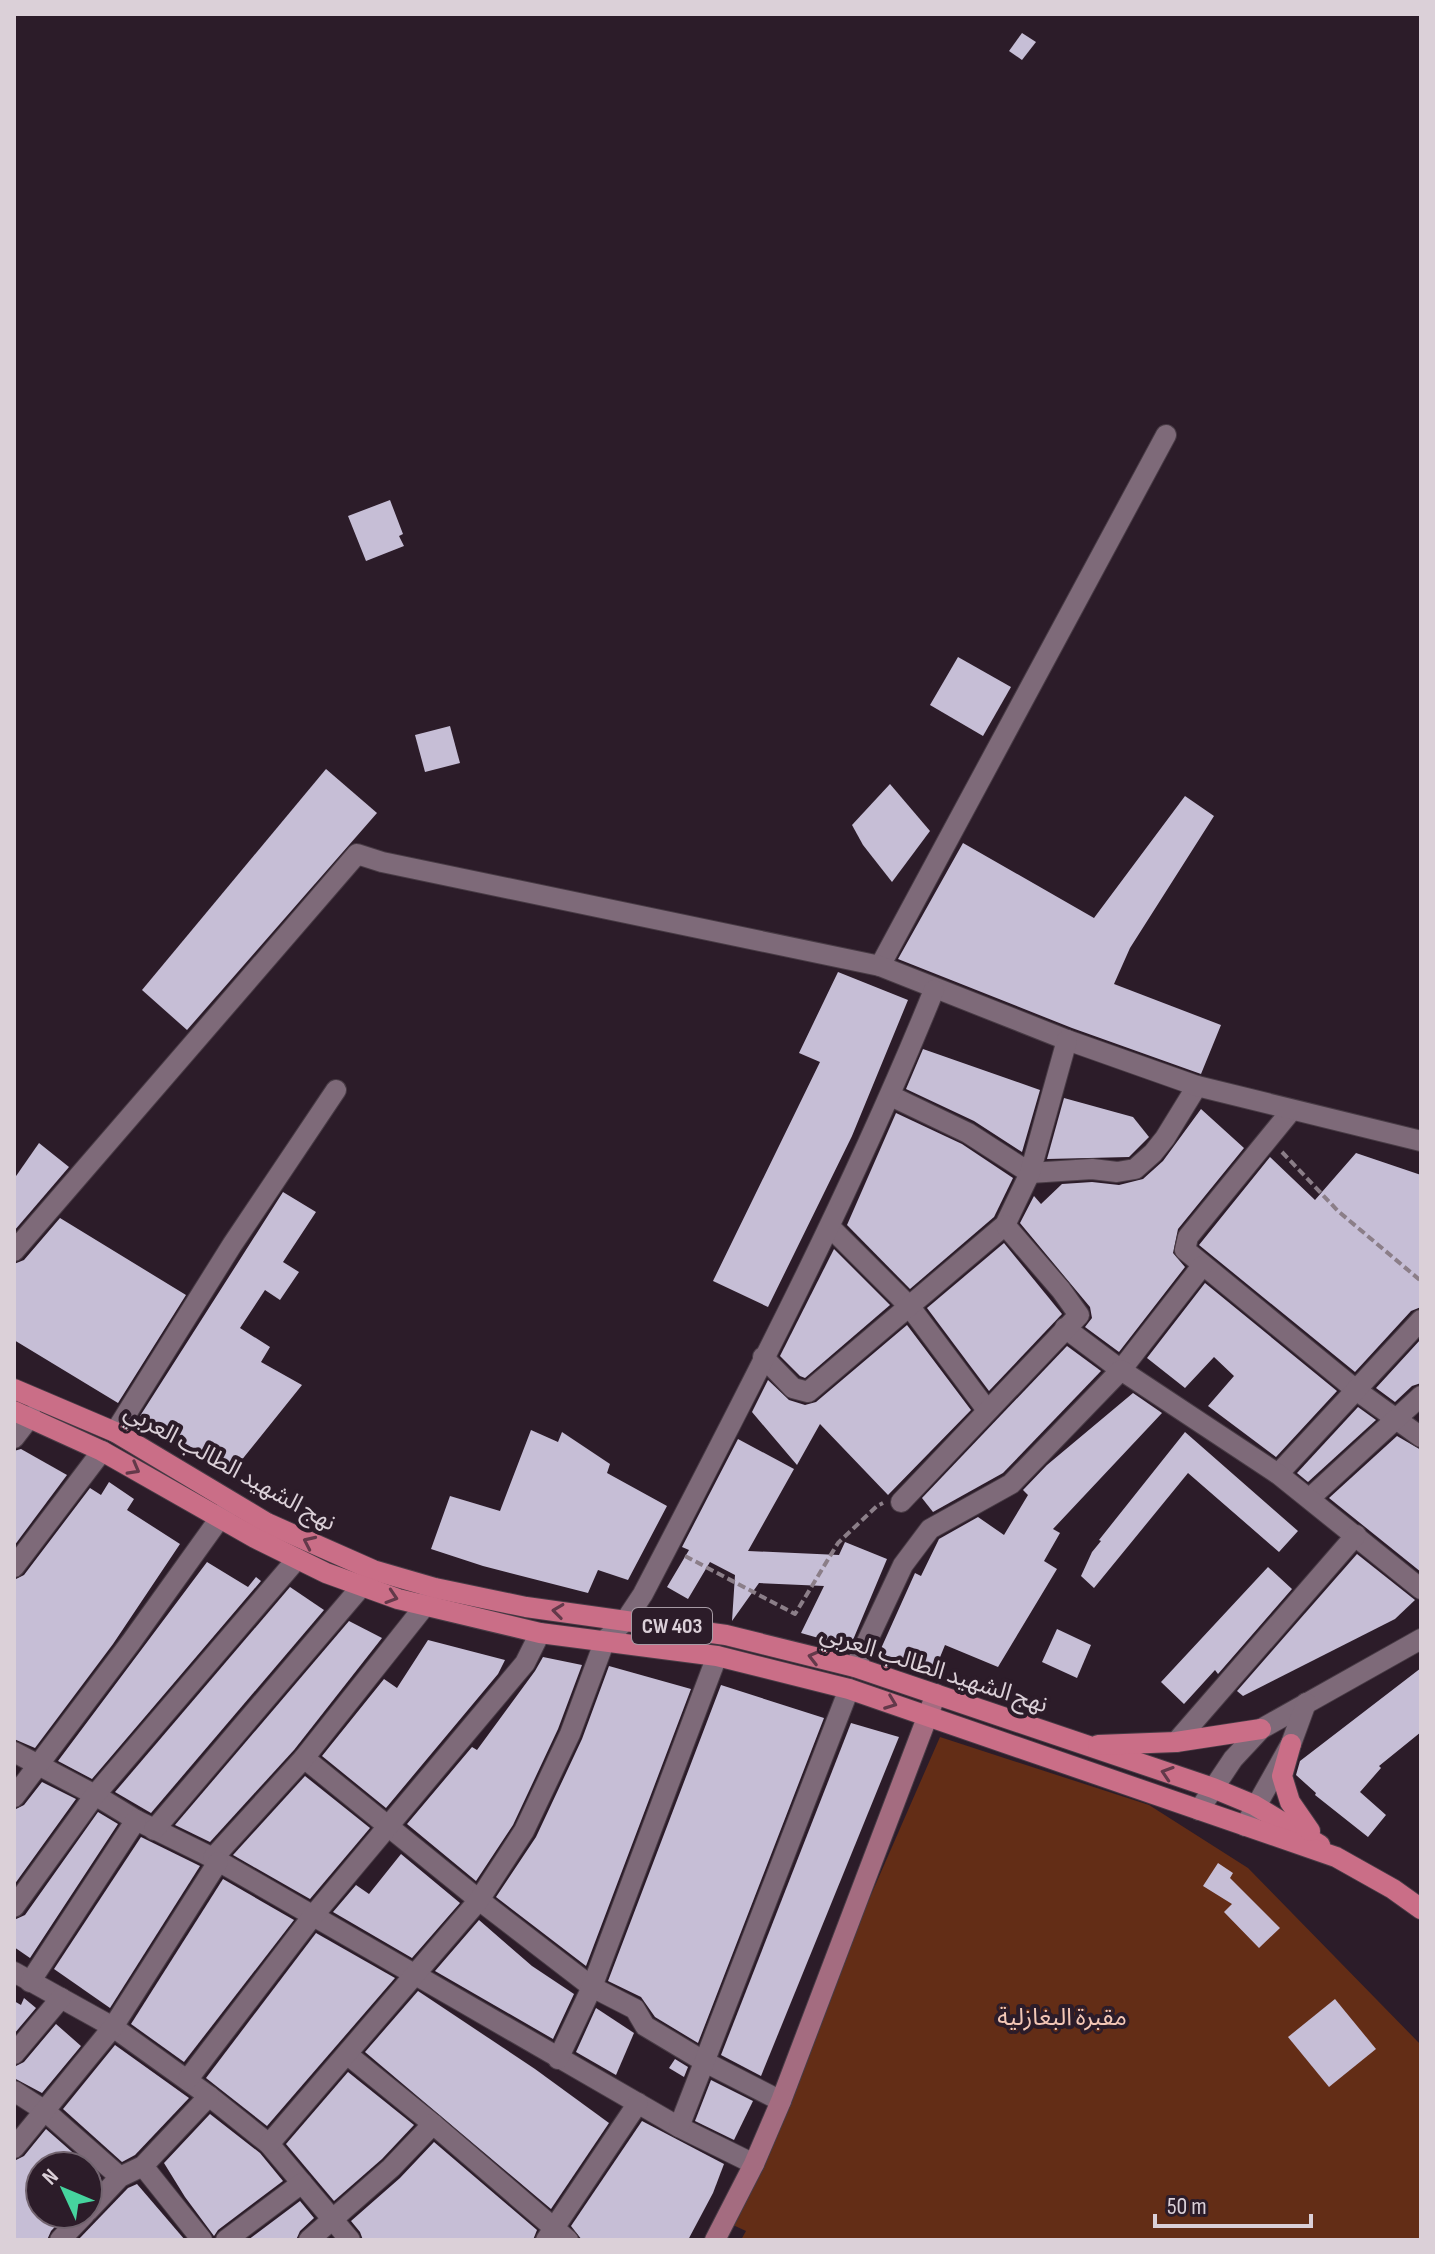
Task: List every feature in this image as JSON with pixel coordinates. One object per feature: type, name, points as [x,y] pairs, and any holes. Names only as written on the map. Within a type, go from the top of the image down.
[{"type":"main road","name":"نهج الشهيد الطالب العربي","points":[[14,1389],[115,1432],[297,1559],[361,1587],[424,1607],[540,1633],[717,1656],[849,1689],[1331,1853]]},
{"type":"main road","name":"نهج الشهيد الطالب العربي","points":[[22,1413],[226,1509],[267,1523],[373,1570],[435,1588],[526,1607],[726,1635],[855,1667],[1213,1788],[1254,1805],[1421,1909]]},
{"type":"main road","points":[[1088,1746],[1176,1742],[1261,1729]]},
{"type":"main road","points":[[1291,1744],[1282,1776],[1290,1802],[1301,1821],[1331,1853]]},
{"type":"street","points":[[880,966],[1166,435]]},
{"type":"street","points":[[14,1251],[357,854],[382,862],[880,966],[934,990],[1197,1086],[1421,1141]]},
{"type":"street","points":[[269,2144],[479,1900],[524,1831],[570,1734],[605,1640],[625,1621],[667,1547],[830,1227],[891,1096],[934,990]]},
{"type":"street","points":[[763,1357],[793,1388],[808,1392],[1005,1225],[1030,1173],[1067,1040]]},
{"type":"street","points":[[891,1096],[968,1133],[1030,1173],[1092,1169],[1117,1172],[1135,1169],[1165,1138],[1197,1086]]},
{"type":"street","points":[[115,1432],[232,1245],[336,1090]]},
{"type":"street","points":[[1291,1111],[1188,1237],[1185,1250],[1356,1390],[1421,1437]]},
{"type":"street","points":[[901,1502],[1079,1315],[1005,1225]]},
{"type":"street","points":[[830,1227],[910,1307],[987,1410]]},
{"type":"street","points":[[855,1667],[903,1565],[930,1529],[1011,1484],[1121,1370],[1202,1266]]},
{"type":"street","points":[[1278,1474],[1421,1320]]},
{"type":"street","points":[[1065,1328],[1121,1370],[1278,1474],[1421,1589]]},
{"type":"street","points":[[1310,1498],[1421,1396]]},
{"type":"street","points":[[14,1438],[22,1413]]},
{"type":"street","points":[[14,1567],[102,1451]]},
{"type":"street","points":[[14,1797],[226,1509]]},
{"type":"street","points":[[1176,1742],[1356,1535]]},
{"type":"street","points":[[14,1907],[95,1795],[297,1559]]},
{"type":"street","points":[[350,2240],[269,2144],[188,2079],[113,2027],[22,1977],[145,1825],[361,1587]]},
{"type":"street","points":[[14,2148],[113,2027],[215,1860],[304,1758],[424,1607],[435,1588]]},
{"type":"street","points":[[188,2079],[312,1917],[386,1826],[488,1710],[525,1663],[540,1633]]},
{"type":"street","points":[[1199,1810],[1233,1759],[1261,1729],[1421,1639]]},
{"type":"street","points":[[558,2059],[592,1987],[717,1656]]},
{"type":"street","points":[[679,2127],[849,1689]]},
{"type":"street","points":[[715,2240],[754,2164],[781,2101],[936,1694]]},
{"type":"street","points":[[1245,1826],[1254,1805],[1291,1744],[1306,1703]]},
{"type":"street","points":[[14,1752],[215,1860],[679,2127],[754,2164]]},
{"type":"street","points":[[304,1758],[592,1987],[635,2009],[645,2026],[705,2062],[781,2101]]},
{"type":"street","points":[[14,2054],[61,1998]]},
{"type":"street","points":[[348,2055],[433,2124],[556,2236],[638,2103]]},
{"type":"street","points":[[14,2091],[45,2111],[120,2177]]},
{"type":"street","points":[[104,2194],[120,2177],[143,2166],[209,2096]]},
{"type":"street","points":[[309,2240],[391,2168],[433,2124]]},
{"type":"street","points":[[143,2166],[202,2240]]},
{"type":"street","points":[[226,2240],[302,2183]]},
{"type":"path","points":[[1269,1138],[1338,1211],[1421,1281]]},
{"type":"path","points":[[667,1547],[795,1614],[838,1543],[877,1506],[894,1500],[901,1502]]},
{"type":"green space","name":"مقبرة البغازلية","points":[[940,1737],[1149,1805],[1248,1868],[1421,2045],[1421,2240],[741,2240],[746,2231],[733,2225],[781,2101]]},
{"type":"building","points":[[1022,33],[1036,42],[1022,60],[1009,51]]},
{"type":"building","points":[[390,500],[403,534],[399,536],[404,546],[366,561],[348,516]]},
{"type":"building","points":[[958,657],[1011,687],[983,736],[930,705]]},
{"type":"building","points":[[450,726],[460,763],[425,772],[415,735]]},
{"type":"building","points":[[326,769],[377,813],[187,1030],[142,990]]},
{"type":"building","points":[[890,784],[930,831],[892,882],[863,845],[852,825]]},
{"type":"building","points":[[1185,796],[1214,816],[1130,948],[1114,984],[1221,1025],[1201,1074],[1072,1028],[898,959],[963,843],[1094,918]]},
{"type":"building","points":[[838,972],[908,1000],[852,1136],[768,1307],[713,1281],[820,1062],[799,1053]]},
{"type":"building","points":[[923,1049],[1040,1090],[1022,1152],[974,1121],[906,1089]]},
{"type":"building","points":[[1064,1098],[1133,1117],[1149,1137],[1129,1157],[1047,1159]]},
{"type":"building","points":[[1201,1109],[1244,1148],[1178,1229],[1173,1253],[1185,1267],[1119,1352],[1085,1327],[1092,1318],[1090,1307],[1020,1223],[1034,1196],[1041,1204],[1062,1184],[1092,1182],[1119,1185],[1143,1179],[1163,1161]]},
{"type":"building","points":[[896,1113],[962,1144],[1013,1178],[994,1217],[910,1289],[847,1225]]},
{"type":"building","points":[[39,1143],[69,1167],[14,1231],[14,1179]]},
{"type":"building","points":[[1356,1153],[1421,1175],[1421,1307],[1411,1311],[1355,1372],[1199,1245],[1270,1157],[1315,1200]]},
{"type":"building","points":[[283,1192],[316,1212],[283,1262],[299,1272],[280,1300],[265,1290],[240,1328],[270,1347],[261,1362],[302,1385],[232,1472],[140,1416]]},
{"type":"building","points":[[60,1218],[186,1295],[118,1403],[14,1340],[14,1264],[24,1260]]},
{"type":"building","points":[[1004,1243],[1062,1314],[989,1391],[927,1308]]},
{"type":"building","points":[[834,1249],[890,1305],[805,1378],[780,1356]]},
{"type":"building","points":[[1205,1283],[1337,1391],[1276,1457],[1208,1406],[1234,1376],[1214,1357],[1185,1388],[1147,1358]]},
{"type":"building","points":[[907,1325],[971,1410],[888,1495],[820,1424],[797,1465],[752,1412],[768,1380],[789,1400],[805,1405],[816,1402]]},
{"type":"building","points":[[1421,1339],[1421,1383],[1412,1386],[1395,1402],[1376,1388]]},
{"type":"building","points":[[1067,1346],[1101,1371],[1003,1473],[933,1512],[922,1498]]},
{"type":"building","points":[[1133,1393],[1162,1413],[1053,1529],[1060,1533],[1044,1561],[1057,1569],[998,1667],[945,1645],[934,1672],[879,1653],[915,1573],[921,1576],[939,1539],[978,1517],[1004,1535],[1028,1495],[1023,1490],[1047,1465]]},
{"type":"building","points":[[1358,1407],[1376,1420],[1308,1482],[1297,1473]]},
{"type":"building","points":[[531,1430],[558,1442],[562,1432],[610,1464],[607,1473],[667,1506],[628,1580],[598,1570],[588,1593],[431,1549],[450,1496],[500,1511]]},
{"type":"building","points":[[1185,1432],[1298,1531],[1279,1552],[1188,1473],[1094,1588],[1081,1576],[1099,1540]]},
{"type":"building","points":[[1397,1436],[1421,1450],[1421,1572],[1329,1498]]},
{"type":"building","points":[[738,1439],[794,1469],[748,1551],[839,1555],[845,1542],[887,1559],[850,1647],[801,1633],[824,1586],[759,1583],[732,1621],[735,1575],[710,1562],[688,1599],[667,1587],[689,1550],[682,1547]]},
{"type":"building","points":[[21,1449],[67,1475],[14,1546],[14,1451]]},
{"type":"building","points":[[109,1482],[134,1499],[127,1510],[180,1544],[113,1644],[35,1748],[14,1739],[14,1580],[24,1575],[90,1488],[101,1495]]},
{"type":"building","points":[[1357,1554],[1415,1600],[1395,1619],[1243,1696],[1237,1691]]},
{"type":"building","points":[[207,1562],[248,1587],[256,1577],[261,1581],[92,1779],[58,1761]]},
{"type":"building","points":[[1268,1567],[1292,1589],[1218,1674],[1215,1670],[1184,1704],[1161,1682]]},
{"type":"building","points":[[290,1587],[324,1610],[151,1813],[115,1792]]},
{"type":"building","points":[[349,1621],[382,1638],[294,1750],[210,1842],[175,1825]]},
{"type":"building","points":[[1057,1629],[1091,1645],[1077,1678],[1042,1662]]},
{"type":"building","points":[[428,1640],[505,1660],[498,1674],[386,1808],[322,1756],[384,1679],[397,1688]]},
{"type":"building","points":[[543,1657],[582,1665],[558,1729],[513,1825],[476,1881],[407,1824],[472,1747],[477,1750]]},
{"type":"building","points":[[609,1666],[691,1689],[586,1966],[496,1897],[536,1837],[582,1739]]},
{"type":"building","points":[[1421,1668],[1421,1732],[1379,1766],[1381,1768],[1360,1792],[1386,1815],[1368,1837],[1315,1795],[1296,1775],[1300,1761]]},
{"type":"building","points":[[721,1685],[824,1718],[698,2043],[655,2017],[641,1997],[608,1981]]},
{"type":"building","points":[[851,1723],[899,1737],[761,2076],[721,2055]]},
{"type":"building","points":[[305,1776],[370,1828],[310,1899],[233,1855]]},
{"type":"building","points":[[42,1782],[76,1799],[14,1885],[14,1810],[24,1805]]},
{"type":"building","points":[[98,1812],[118,1824],[30,1958],[14,1947],[14,1920],[25,1915]]},
{"type":"building","points":[[141,1837],[200,1866],[110,2008],[54,1969]]},
{"type":"building","points":[[401,1854],[460,1903],[412,1958],[333,1912],[356,1885],[369,1894]]},
{"type":"building","points":[[1218,1863],[1233,1873],[1230,1878],[1280,1928],[1259,1948],[1224,1912],[1232,1904],[1203,1886]]},
{"type":"building","points":[[223,1879],[294,1920],[184,2062],[131,2024]]},
{"type":"building","points":[[479,1920],[532,1966],[574,1994],[553,2039],[435,1971]]},
{"type":"building","points":[[316,1933],[395,1978],[267,2126],[206,2078]]},
{"type":"building","points":[[418,1991],[609,2123],[551,2209],[365,2052]]},
{"type":"building","points":[[24,1998],[36,2008],[14,2034],[14,2001],[21,2005]]},
{"type":"building","points":[[1335,1999],[1376,2049],[1329,2087],[1288,2037]]},
{"type":"building","points":[[596,2008],[634,2033],[616,2075],[576,2052]]},
{"type":"building","points":[[56,2024],[81,2046],[42,2093],[14,2078],[14,2067],[24,2062]]},
{"type":"building","points":[[115,2045],[189,2098],[135,2155],[122,2162],[63,2109]]},
{"type":"building","points":[[675,2059],[688,2067],[684,2077],[669,2068]]},
{"type":"building","points":[[348,2072],[414,2125],[382,2159],[334,2201],[286,2144]]},
{"type":"building","points":[[711,2080],[753,2101],[734,2140],[695,2121]]},
{"type":"building","points":[[210,2114],[260,2153],[283,2181],[214,2236],[164,2163]]},
{"type":"building","points":[[642,2121],[724,2164],[713,2193],[688,2240],[582,2240],[571,2226]]},
{"type":"building","points":[[46,2129],[70,2150],[29,2150]]},
{"type":"building","points":[[434,2142],[537,2230],[533,2240],[363,2240],[351,2221],[400,2178]]},
{"type":"building","points":[[24,2156],[24,2230],[52,2230],[47,2240],[14,2240],[14,2161]]},
{"type":"building","points":[[137,2184],[185,2240],[78,2240],[88,2230],[104,2230],[104,2213],[128,2188]]},
{"type":"building","points":[[300,2201],[314,2218],[300,2231],[296,2240],[248,2240]]}]
